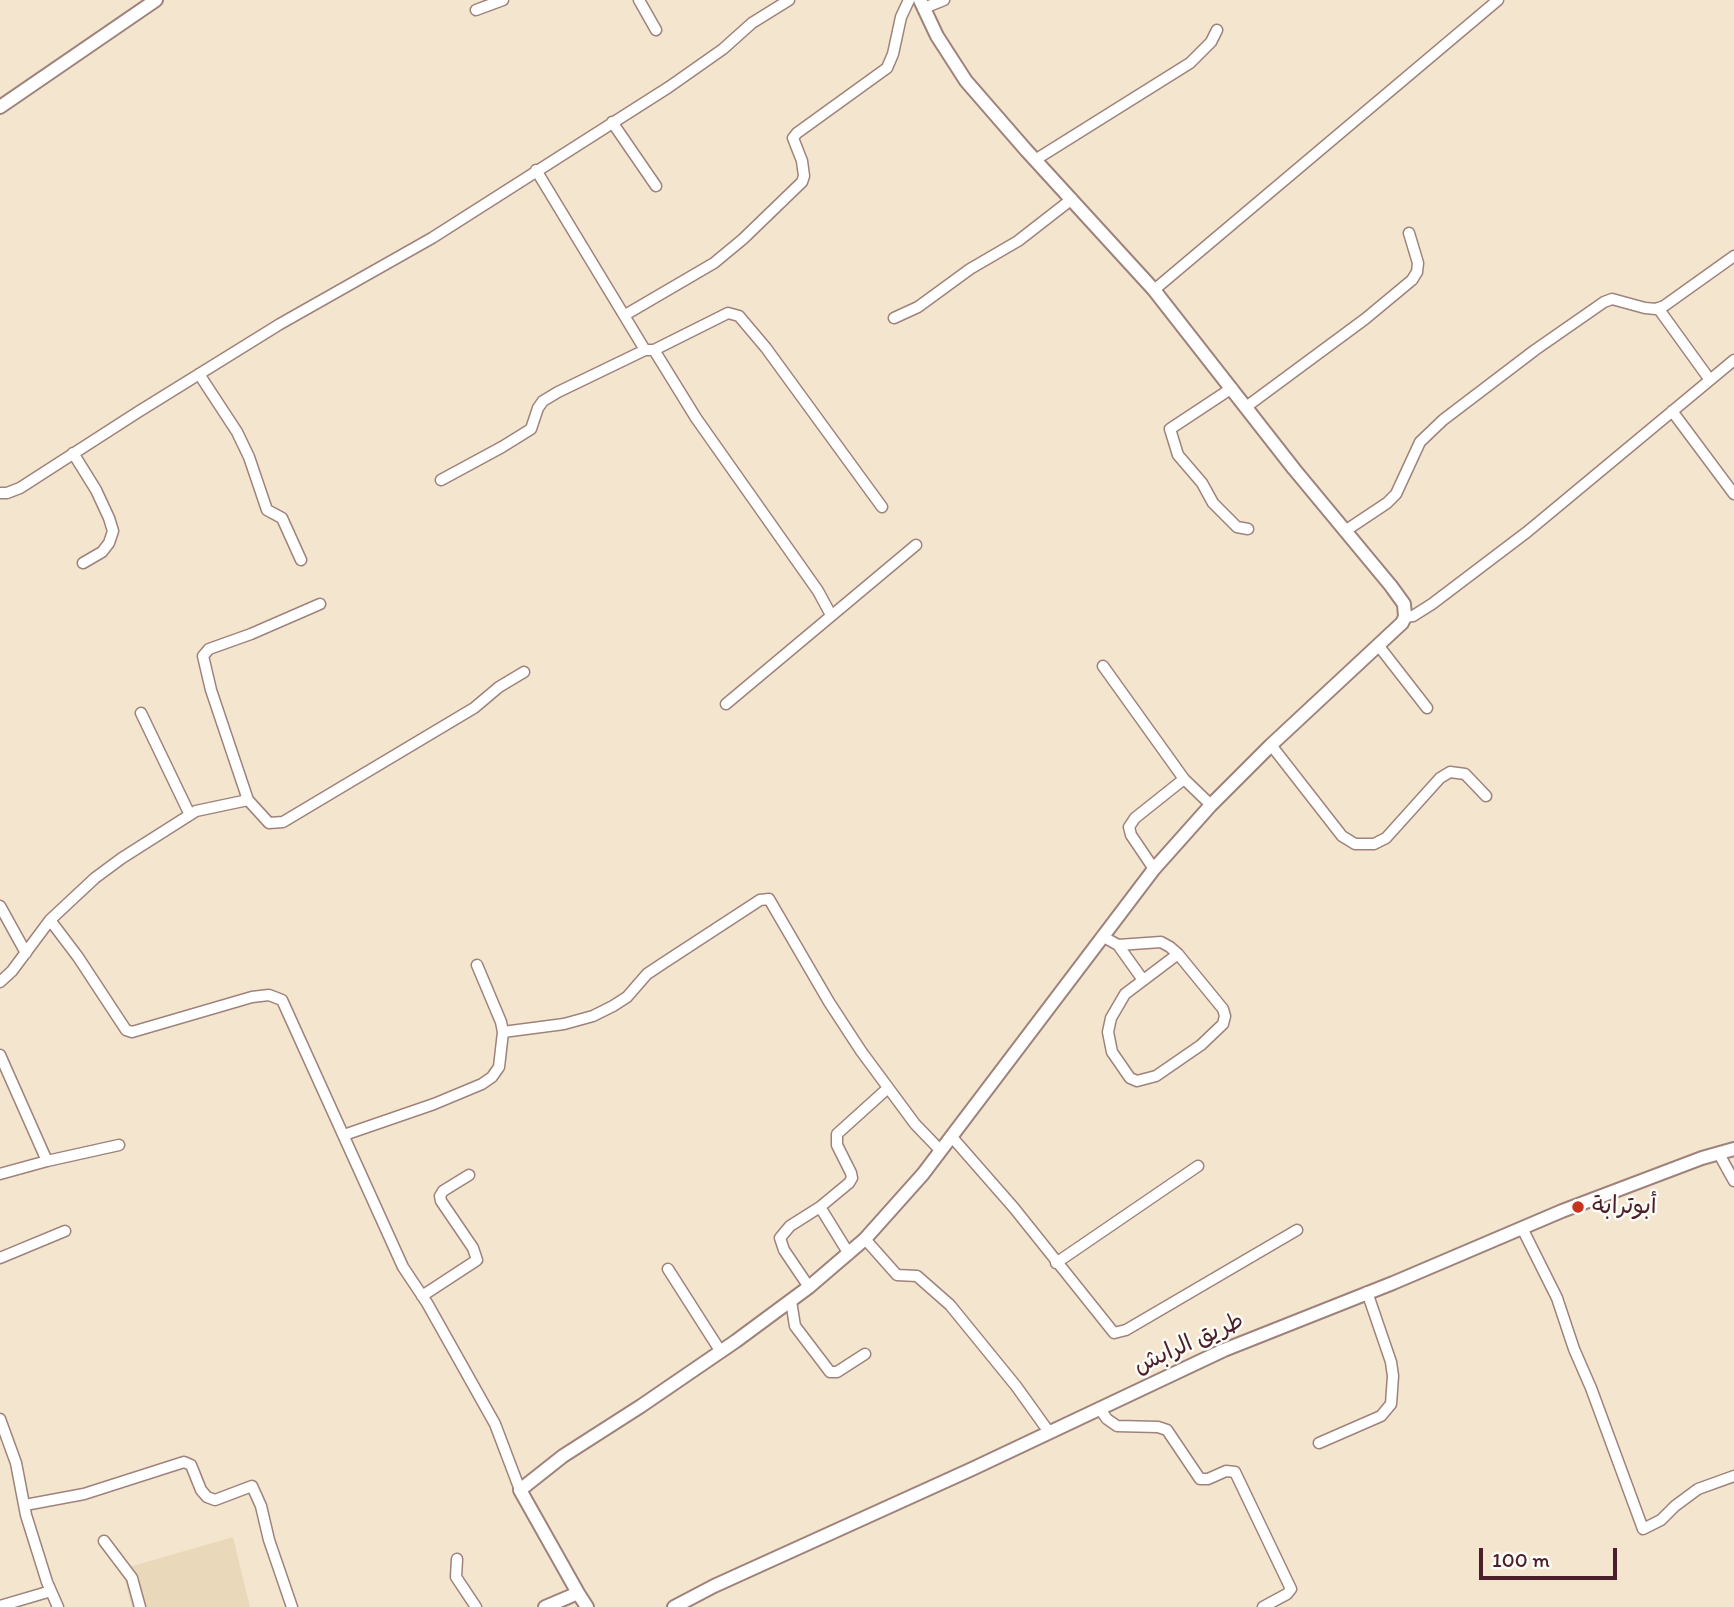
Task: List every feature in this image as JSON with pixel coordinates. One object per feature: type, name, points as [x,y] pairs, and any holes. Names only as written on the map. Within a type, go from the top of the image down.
[{"type":"street","points":[[0,107],[156,0]]},
{"type":"street","points":[[476,10],[503,0]]},
{"type":"street","points":[[639,0],[656,30]]},
{"type":"street","points":[[0,493],[20,488],[291,318],[432,238],[705,63],[752,23],[789,0]]},
{"type":"street","points":[[625,315],[713,263],[743,239],[802,182],[802,161],[793,138],[887,68],[901,17],[909,0]]},
{"type":"street","points":[[520,1490],[563,1456],[721,1352],[849,1254],[916,1183],[1154,869],[1211,805],[1402,623],[1405,617],[1406,611],[1401,599],[1154,290],[966,81],[937,36],[922,4],[944,0]]},
{"type":"street","points":[[1154,290],[1498,0]]},
{"type":"street","points":[[1035,160],[1189,63],[1211,41],[1217,30]]},
{"type":"street","points":[[612,122],[656,186]]},
{"type":"street","points":[[536,170],[625,315],[807,575],[831,615]]},
{"type":"street","points":[[894,318],[918,307],[970,269],[1018,241],[1072,199]]},
{"type":"street","points":[[1246,407],[1365,319],[1412,280],[1418,263],[1409,233]]},
{"type":"street","points":[[1345,531],[1396,494],[1420,442],[1444,420],[1535,350],[1612,299],[1645,309],[1658,308],[1734,256]]},
{"type":"street","points":[[1658,308],[1710,380]]},
{"type":"street","points":[[441,480],[531,429],[543,401],[593,374],[728,313],[738,316],[766,348],[882,507]]},
{"type":"street","points":[[1405,617],[1413,616],[1432,604],[1527,532],[1734,360]]},
{"type":"street","points":[[199,374],[237,432],[249,457],[267,510],[282,518],[301,560]]},
{"type":"street","points":[[1232,388],[1170,429],[1178,455],[1202,483],[1213,503],[1237,527],[1248,529]]},
{"type":"street","points":[[1672,411],[1734,494]]},
{"type":"street","points":[[73,453],[96,490],[113,531],[102,552],[83,563]]},
{"type":"street","points":[[726,704],[916,545]]},
{"type":"street","points":[[320,604],[209,649],[203,656],[208,680],[248,800],[269,822],[283,822],[474,708],[499,687],[523,672]]},
{"type":"street","points":[[1378,645],[1427,709]]},
{"type":"street","points":[[1103,666],[1184,779],[1211,805]]},
{"type":"street","points":[[141,713],[190,815]]},
{"type":"street","points":[[1271,745],[1342,836],[1355,844],[1374,844],[1386,838],[1440,778],[1450,772],[1465,774],[1486,796]]},
{"type":"street","points":[[1154,869],[1131,835],[1129,827],[1135,818],[1184,779]]},
{"type":"street","points":[[0,982],[50,920],[96,878],[190,815],[204,808],[248,800]]},
{"type":"street","points":[[503,1032],[564,1024],[593,1016],[627,997],[647,974],[662,964],[760,900],[769,899],[829,1002],[915,1124],[941,1151]]},
{"type":"street","points":[[0,906],[26,953]]},
{"type":"street","points":[[50,920],[126,1030],[132,1032],[252,997],[269,995],[284,1003],[403,1267],[495,1424],[520,1490],[587,1607]]},
{"type":"street","points":[[1102,936],[1118,945],[1143,980]]},
{"type":"street","points":[[1118,945],[1161,942],[1178,954],[1223,1009],[1223,1024],[1201,1045],[1170,1068],[1146,1081],[1137,1081],[1130,1078],[1112,1052],[1108,1032],[1111,1018],[1117,1003],[1178,954]]},
{"type":"street","points":[[344,1135],[434,1104],[482,1084],[492,1077],[499,1067],[503,1032],[501,1021],[477,965]]},
{"type":"street","points":[[0,1055],[47,1161]]},
{"type":"street","points":[[809,1287],[784,1250],[780,1238],[790,1226],[820,1207],[852,1178],[837,1145],[837,1134],[888,1088]]},
{"type":"street","points":[[951,1136],[1014,1208],[1114,1334],[1297,1230]]},
{"type":"street","points":[[0,1174],[120,1145]]},
{"type":"street","name":"طريق الرابش","points":[[674,1607],[1224,1350],[1587,1201],[1734,1149]]},
{"type":"street","points":[[1719,1154],[1734,1181]]},
{"type":"street","points":[[1056,1263],[1198,1166]]},
{"type":"street","points":[[422,1296],[475,1263],[477,1259],[473,1248],[440,1196],[443,1191],[469,1175]]},
{"type":"street","points":[[820,1207],[849,1254]]},
{"type":"street","points":[[1522,1228],[1557,1298],[1643,1529],[1661,1520],[1698,1489],[1734,1476]]},
{"type":"street","points":[[0,1258],[65,1231]]},
{"type":"street","points":[[864,1239],[897,1275],[917,1276],[950,1305],[1008,1375],[1049,1432]]},
{"type":"street","points":[[668,1269],[721,1352]]},
{"type":"street","points":[[1319,1443],[1381,1416],[1391,1405],[1391,1362],[1367,1293]]},
{"type":"street","points":[[791,1301],[796,1326],[830,1372],[837,1372],[864,1354]]},
{"type":"street","points":[[1099,1408],[1107,1419],[1117,1426],[1158,1427],[1167,1430],[1200,1479],[1208,1479],[1226,1471],[1235,1472],[1291,1589],[1263,1607]]},
{"type":"street","points":[[0,1419],[16,1463],[25,1506],[58,1607]]},
{"type":"street","points":[[25,1506],[84,1494],[184,1462],[191,1465],[201,1490],[207,1497],[215,1500],[251,1486],[260,1503],[292,1607]]},
{"type":"street","points":[[104,1541],[132,1578],[140,1607]]},
{"type":"street","points":[[457,1559],[456,1577],[476,1607]]},
{"type":"street","points":[[0,1606],[51,1591]]},
{"type":"street","points":[[545,1607],[578,1594]]},
{"type":"shaded area","points":[[233,1537],[250,1607],[132,1607],[122,1569]]},
{"type":"place","name":"أبوترابة","points":[[1578,1207]]}]
